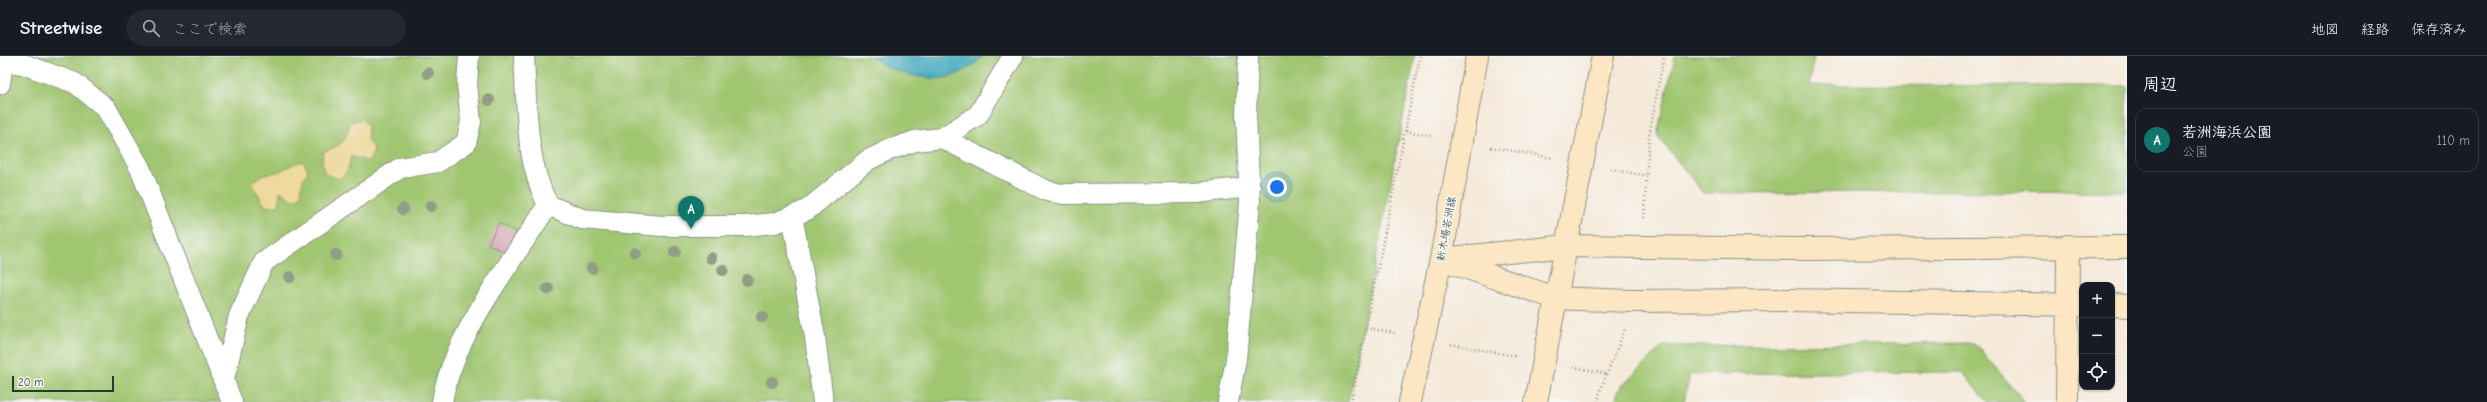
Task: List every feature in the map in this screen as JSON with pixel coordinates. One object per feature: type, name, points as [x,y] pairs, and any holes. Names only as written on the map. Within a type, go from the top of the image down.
[{"type":"street","name":"新木場若洲線","points":[[1410,402],[1422,338],[1441,259],[1477,56]]},
{"type":"street","points":[[1536,402],[1603,56]]},
{"type":"street","points":[[1441,259],[1567,246],[1808,249],[2068,246],[2127,247]]},
{"type":"street","points":[[2067,402],[2075,305],[2068,246]]},
{"type":"street","points":[[1441,259],[1555,298],[1630,301],[1787,300],[2075,305]]},
{"type":"street","points":[[2115,306],[2127,306]]},
{"type":"lane","points":[[224,379],[239,316],[264,262],[400,168],[438,162],[466,143],[471,122],[467,84],[469,56]]},
{"type":"lane","points":[[524,56],[530,139],[537,185],[548,205],[582,219],[662,226],[746,226],[775,223],[807,210],[868,160],[889,150],[915,141],[942,138],[978,115],[1013,56]]},
{"type":"lane","points":[[1228,402],[1236,359],[1250,202],[1246,116],[1248,56]]},
{"type":"lane","points":[[0,84],[4,58],[75,83],[106,108],[140,168],[232,402]]},
{"type":"lane","points":[[942,138],[1047,191],[1058,193],[1196,193],[1250,187]]},
{"type":"lane","points":[[442,402],[444,388],[461,345],[481,310],[548,205]]},
{"type":"lane","points":[[792,216],[815,337],[823,402]]},
{"type":"path","points":[[1352,402],[1420,56]]},
{"type":"path","points":[[1646,207],[1649,136],[1664,56]]},
{"type":"path","points":[[1406,131],[1647,176]]},
{"type":"path","points":[[1366,328],[1607,374]]},
{"type":"path","points":[[1598,402],[1607,374],[1625,331]]},
{"type":"green space","points":[[0,56],[1415,56],[1348,402],[0,402]]},
{"type":"green space","points":[[1675,56],[1814,56],[1809,85],[2127,86],[2127,191],[1703,193],[1657,135]]},
{"type":"green space","points":[[1974,343],[2025,402],[1988,402],[1962,372],[1690,374],[1684,402],[1616,402],[1618,390],[1663,346]]},
{"type":"sand","points":[[362,119],[368,126],[367,139],[374,150],[369,162],[351,156],[348,170],[339,179],[325,174],[322,163],[323,152],[339,145],[345,139],[350,122]]},
{"type":"sand","points":[[303,161],[308,170],[302,183],[301,196],[293,200],[280,191],[279,206],[265,206],[252,183],[260,176],[280,171]]},
{"type":"water","points":[[872,56],[983,56],[972,66],[959,73],[949,77],[931,78],[919,77],[886,67]]},
{"type":"building","points":[[499,223],[517,232],[506,253],[488,244]]},
{"type":"place","name":"若洲海浜公園","points":[[691,229]]}]
